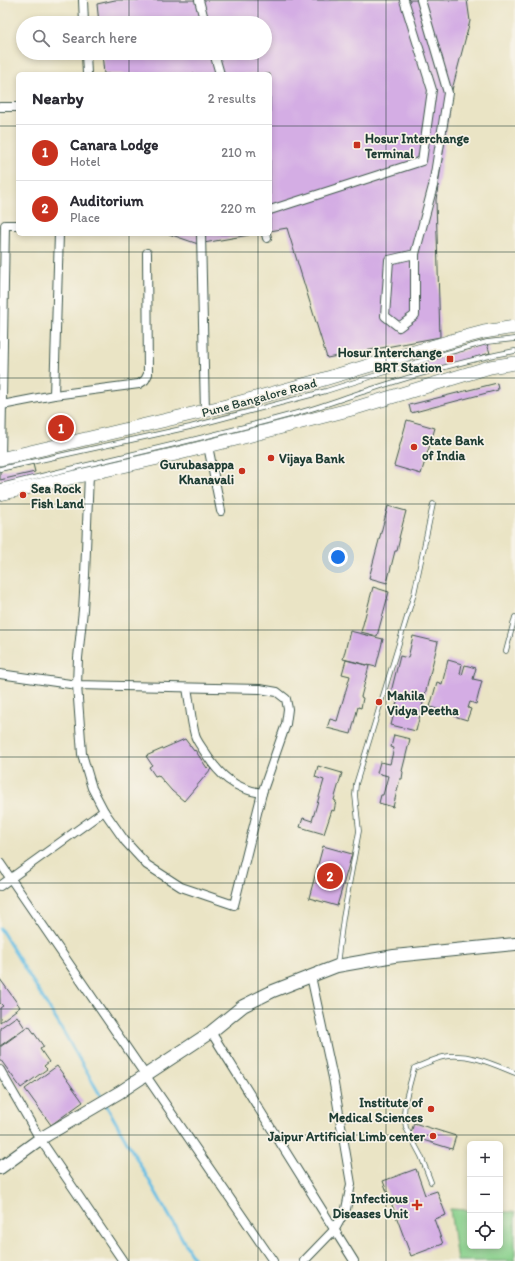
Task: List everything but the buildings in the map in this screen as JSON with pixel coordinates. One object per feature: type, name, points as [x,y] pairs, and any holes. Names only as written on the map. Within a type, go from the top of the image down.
[{"type":"main road","name":"Pune Bangalore Road","points":[[0,462],[205,412],[321,380],[461,338],[484,332],[515,327]]},
{"type":"main road","points":[[0,494],[208,446],[352,409],[490,368],[515,363]]},
{"type":"street","points":[[83,0],[84,16]]},
{"type":"street","points":[[199,0],[203,16]]},
{"type":"street","points":[[272,209],[422,161],[432,90],[404,0]]},
{"type":"street","points":[[414,254],[389,260],[385,316],[399,327],[415,315],[414,254],[432,186],[448,93],[421,0]]},
{"type":"street","points":[[86,60],[87,72]]},
{"type":"street","points":[[216,60],[219,72]]},
{"type":"street","points":[[0,107],[16,107]]},
{"type":"street","points":[[0,462],[5,225],[16,225]]},
{"type":"street","points":[[54,395],[59,236]]},
{"type":"street","points":[[201,236],[205,412]]},
{"type":"street","points":[[2,404],[54,395],[139,384],[145,380],[148,374],[147,253]]},
{"type":"street","points":[[208,446],[221,511]]},
{"type":"street","points":[[0,674],[77,685],[260,689],[277,692],[286,699],[288,709],[286,724],[262,793],[234,905],[181,887],[147,865],[125,841],[104,811],[92,788],[82,754],[77,685],[85,575],[89,474]]},
{"type":"street","points":[[187,688],[195,736],[210,761],[223,776],[237,785],[249,791],[262,793]]},
{"type":"street","points":[[0,886],[104,811]]},
{"type":"street","points":[[0,863],[273,1261]]},
{"type":"street","points":[[0,1168],[40,1139],[120,1092],[211,1032],[243,1006],[273,991],[337,966],[394,956],[515,944]]},
{"type":"street","points":[[304,1261],[335,1229],[346,1209],[351,1184],[333,1078],[310,976]]},
{"type":"street","points":[[211,1032],[354,1261]]},
{"type":"street","points":[[0,1070],[40,1139],[123,1261]]},
{"type":"lane","points":[[0,462],[190,427],[326,391],[443,354],[488,342],[515,339]]},
{"type":"lane","points":[[0,486],[230,432],[324,406],[396,381],[490,356],[515,351]]},
{"type":"lane","points":[[337,966],[343,918],[358,838],[355,795],[356,784],[414,594],[434,504]]},
{"type":"lane","points":[[506,651],[515,617]]},
{"type":"lane","points":[[431,1182],[421,1156],[406,1128],[404,1115],[405,1102],[414,1068],[443,1057],[470,1057],[490,1062],[515,1073]]},
{"type":"green space","points":[[450,1209],[467,1210],[467,1249],[503,1249],[503,1212],[515,1212],[515,1261],[457,1261]]},
{"type":"waterway","points":[[0,928],[103,1100]]},
{"type":"waterway","points":[[106,1105],[195,1261]]},
{"type":"place","name":"Hosur Interchange Terminal","points":[[357,145]]},
{"type":"place","name":"Hosur Interchange BRT Station","points":[[450,359]]},
{"type":"place","name":"Canara Lodge","points":[[61,428]]},
{"type":"place","name":"State Bank of India","points":[[414,447]]},
{"type":"place","name":"Vijaya Bank","points":[[271,458]]},
{"type":"place","name":"Gurubasappa Khanavali","points":[[242,471]]},
{"type":"place","name":"Sea Rock Fish Land","points":[[23,495]]},
{"type":"place","name":"Mahila Vidya Peetha","points":[[379,702]]},
{"type":"place","name":"Auditorium","points":[[330,876]]},
{"type":"place","name":"Institute of Medical Sciences","points":[[431,1109]]},
{"type":"place","name":"Jaipur Artificial Limb center","points":[[433,1136]]},
{"type":"place","name":"Infectious Diseases Unit","points":[[417,1205]]}]
